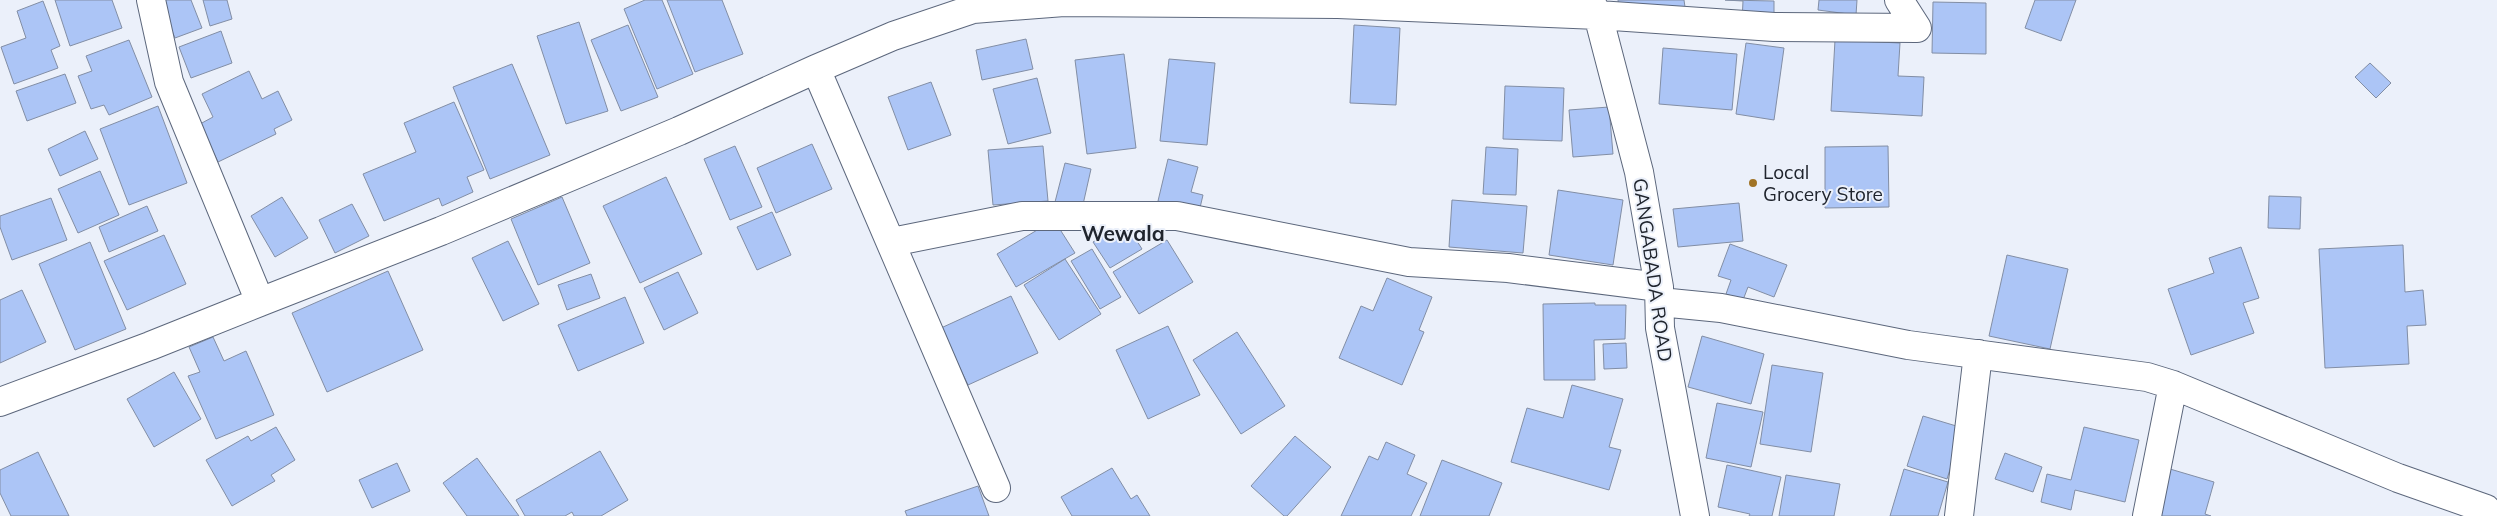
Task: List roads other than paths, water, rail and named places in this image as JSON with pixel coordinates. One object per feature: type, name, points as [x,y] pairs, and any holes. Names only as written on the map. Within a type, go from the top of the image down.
[{"type":"street","points":[[151,0],[169,82],[260,302]]},
{"type":"street","points":[[0,402],[150,346],[441,231],[661,139],[893,36],[973,9],[1092,1],[1594,7],[1774,27],[1917,28],[1899,0]]},
{"type":"street","name":"GANGABADA ROAD","points":[[1594,7],[1639,172],[1660,294],[1660,328],[1695,516]]},
{"type":"street","points":[[816,69],[892,242],[996,488]]},
{"type":"street","points":[[892,242],[1022,216],[1177,216],[1409,262],[1508,268],[1660,294],[1908,345],[2147,377],[2173,385],[2389,474],[2486,509]]},
{"type":"street","points":[[1959,516],[1978,354]]},
{"type":"street","points":[[2147,516],[2173,385]]},
{"type":"place","name":"Local Grocery Store","points":[[1753,183]]},
{"type":"district","name":"Wewala","points":[[1123,234]]}]
